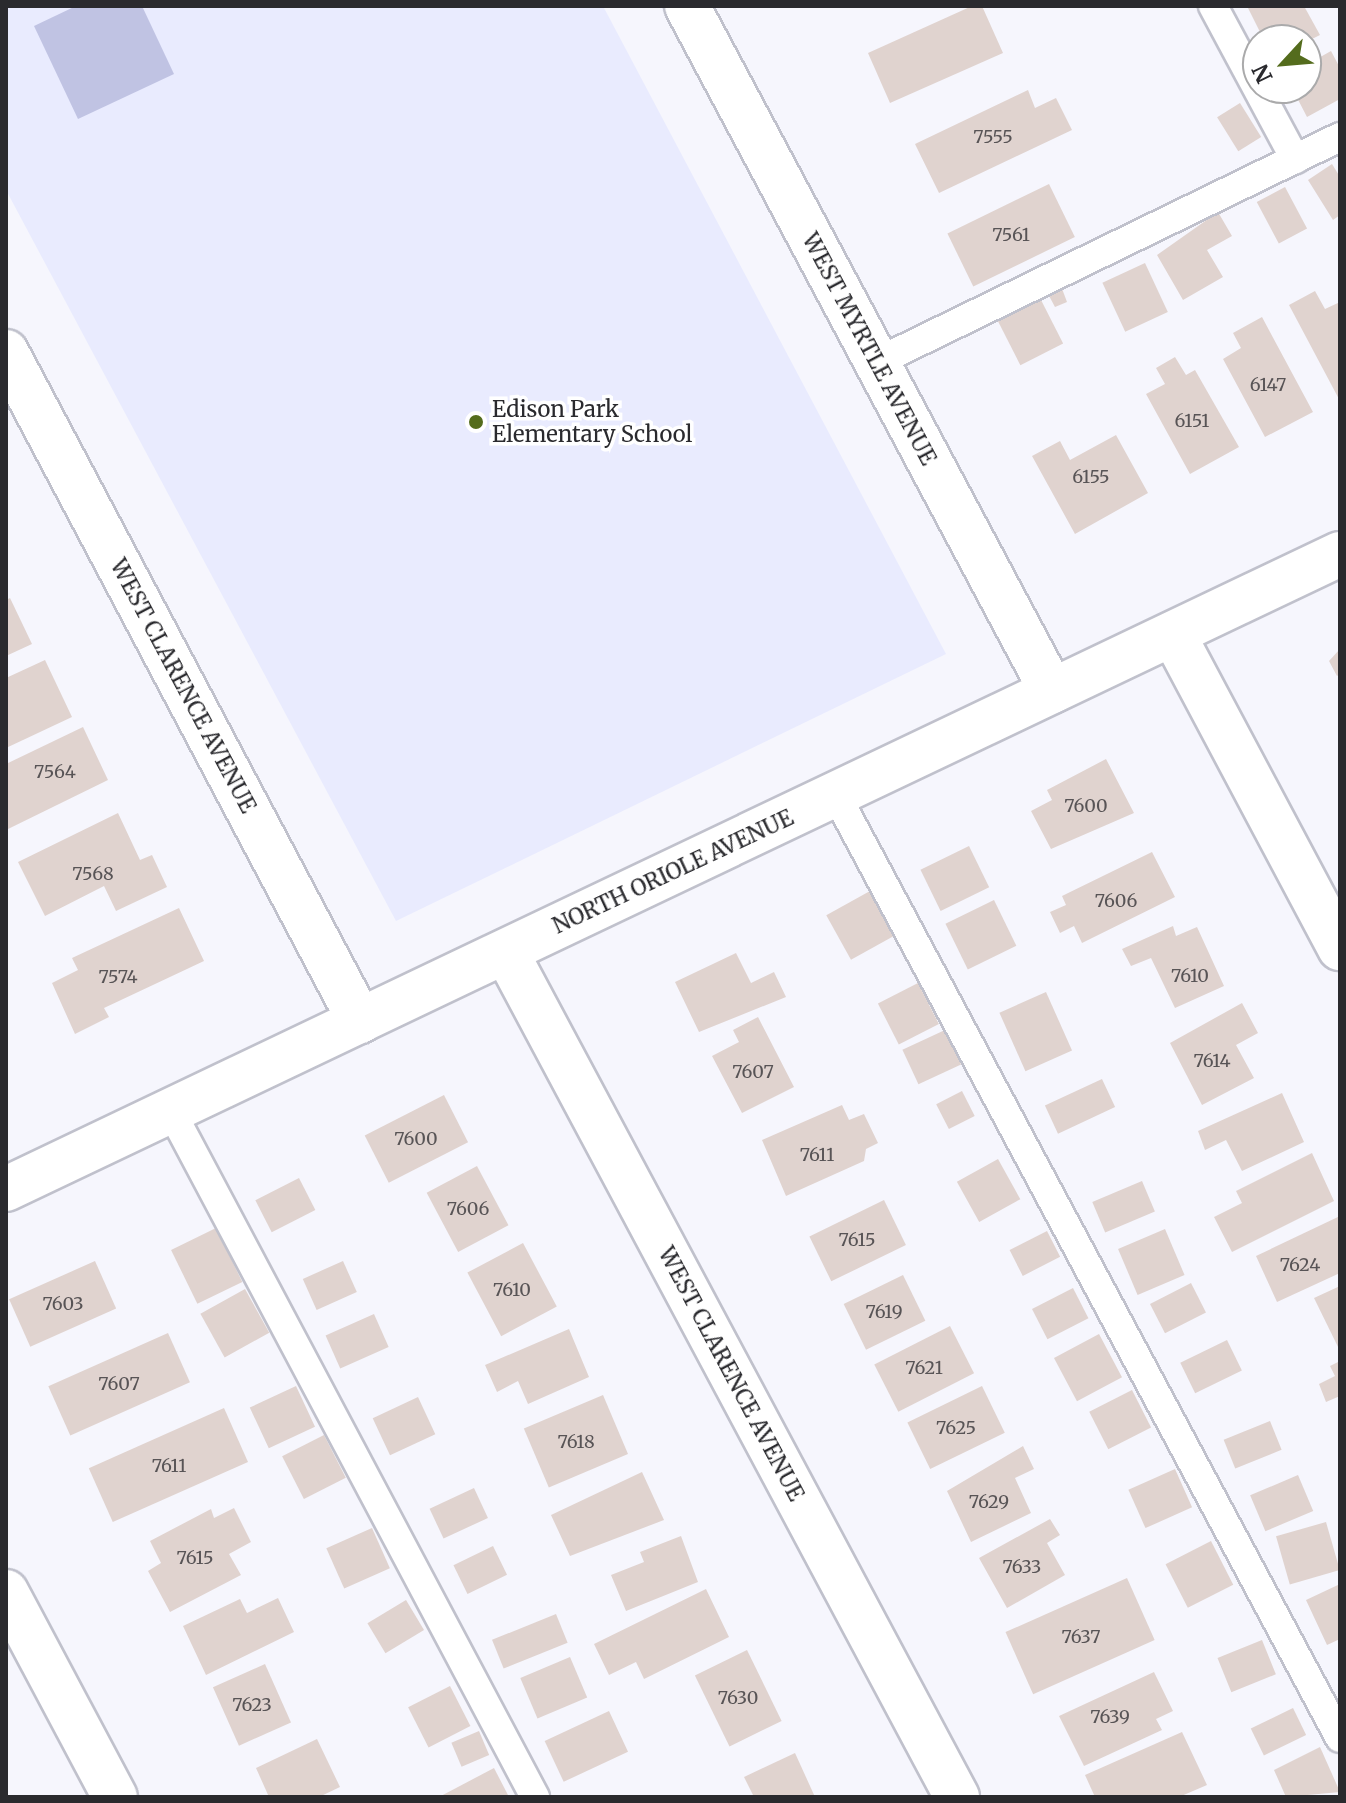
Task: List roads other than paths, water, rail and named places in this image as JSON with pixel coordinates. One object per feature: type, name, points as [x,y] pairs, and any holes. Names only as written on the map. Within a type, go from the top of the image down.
[{"type":"street","name":"WEST MYRTLE AVENUE","points":[[687,6],[1052,691]]},
{"type":"street","name":"WEST CLARENCE AVENUE","points":[[6,352],[360,1021]]},
{"type":"street","name":"NORTH ORIOLE AVENUE","points":[[10,1177],[171,1111],[1340,554]]},
{"type":"street","points":[[1173,634],[1340,948]]},
{"type":"street","name":"WEST CLARENCE AVENUE","points":[[506,952],[957,1797]]},
{"type":"street","points":[[6,1592],[115,1797]]},
{"type":"lane","points":[[1213,6],[1295,159]]},
{"type":"lane","points":[[877,362],[1340,137]]},
{"type":"lane","points":[[836,795],[1340,1738]]},
{"type":"lane","points":[[171,1111],[535,1797]]},
{"type":"place","name":"Edison Park Elementary School","points":[[476,422]]}]
